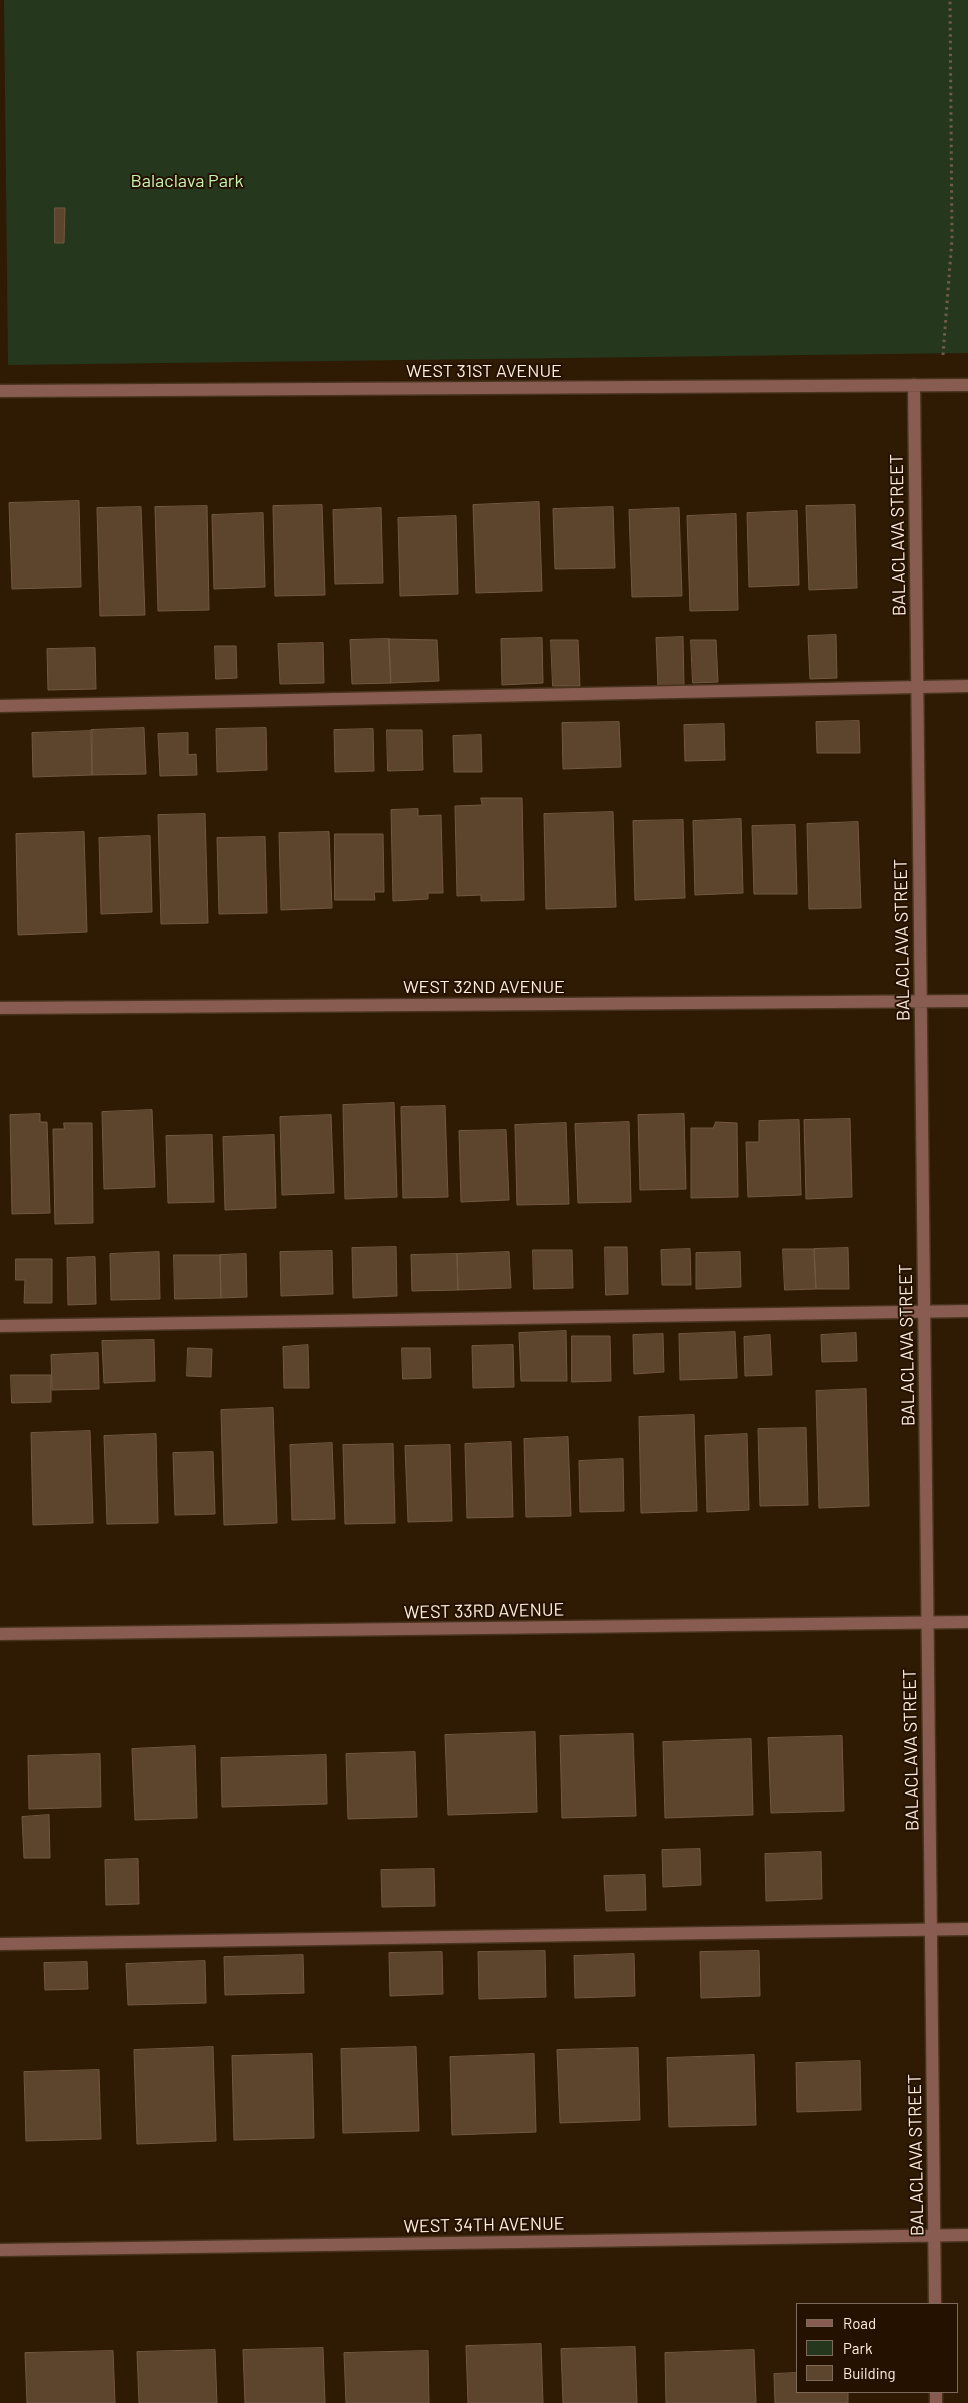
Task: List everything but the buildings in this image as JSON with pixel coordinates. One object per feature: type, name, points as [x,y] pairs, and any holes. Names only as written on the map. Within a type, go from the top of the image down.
[{"type":"street","name":"WEST 31ST AVENUE","points":[[0,391],[968,384]]},
{"type":"street","name":"BALACLAVA STREET","points":[[914,385],[935,2303]]},
{"type":"street","points":[[0,706],[968,686]]},
{"type":"street","name":"WEST 32ND AVENUE","points":[[0,1008],[968,1001]]},
{"type":"street","points":[[0,1326],[968,1312]]},
{"type":"street","name":"WEST 33RD AVENUE","points":[[0,1634],[968,1622]]},
{"type":"street","points":[[0,1944],[968,1929]]},
{"type":"street","name":"WEST 34TH AVENUE","points":[[0,2250],[968,2235]]},
{"type":"path","points":[[943,356],[952,239],[950,0]]},
{"type":"green space","name":"Balaclava Park","points":[[4,0],[968,0],[968,353],[8,365]]}]
